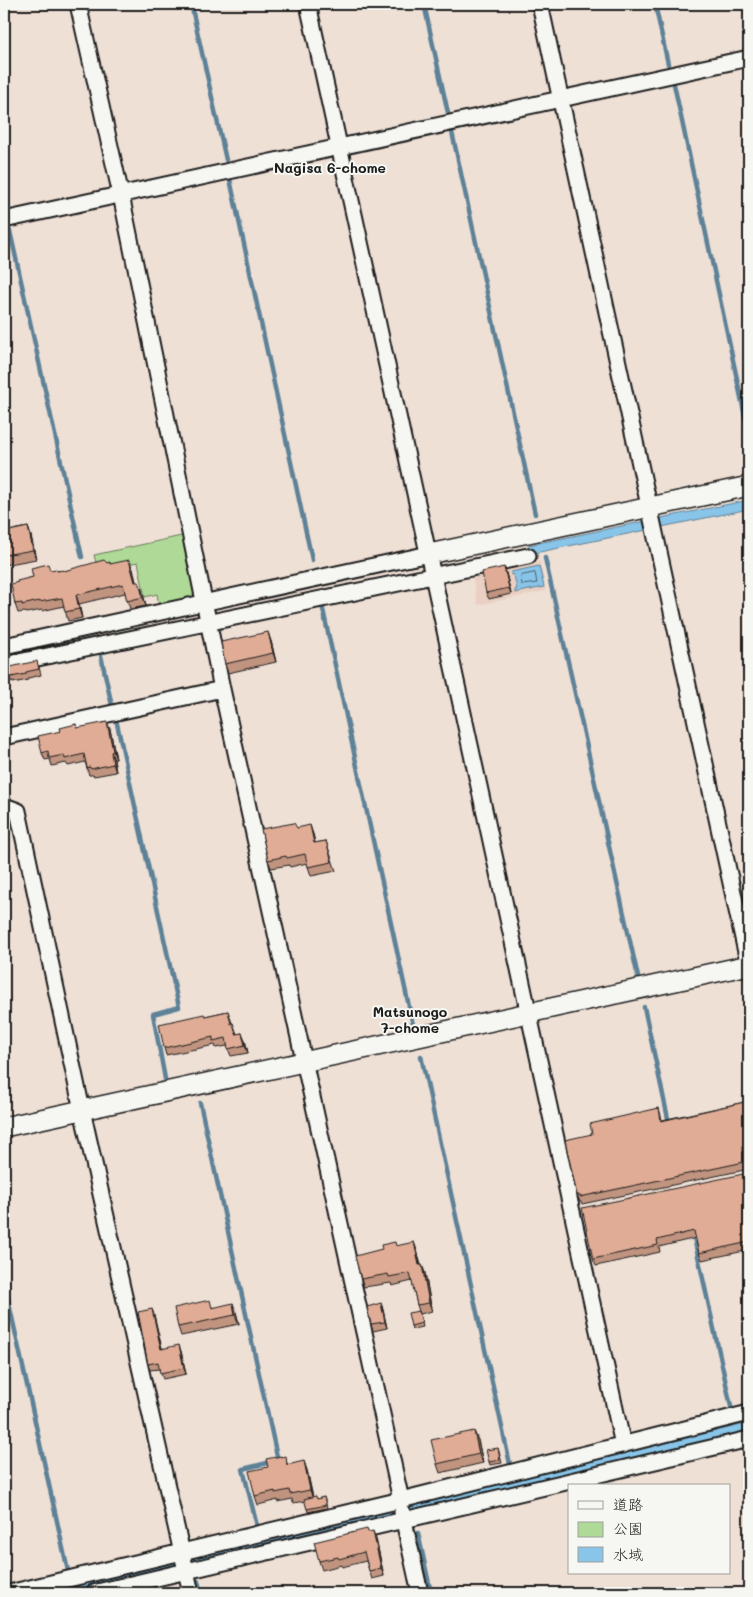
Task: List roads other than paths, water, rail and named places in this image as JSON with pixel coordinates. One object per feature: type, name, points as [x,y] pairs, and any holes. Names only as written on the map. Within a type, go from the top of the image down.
[{"type":"street","points":[[78,4],[121,195],[208,623],[420,1593]]},
{"type":"street","points":[[308,4],[623,1445]]},
{"type":"street","points":[[4,1127],[749,966],[540,4]]},
{"type":"street","points":[[4,220],[749,58]]},
{"type":"street","points":[[4,665],[208,623],[431,565],[652,517],[749,486]]},
{"type":"street","points":[[4,646],[204,604],[431,565],[528,556]]},
{"type":"street","points":[[4,737],[222,688]]},
{"type":"street","points":[[4,809],[10,808],[18,811],[82,1110],[191,1593]]},
{"type":"street","points":[[9,1593],[400,1500],[749,1413]]},
{"type":"street","points":[[93,1593],[749,1438]]},
{"type":"water","points":[[749,500],[749,509],[4,662],[4,656],[527,549],[529,545]]},
{"type":"water","points":[[539,566],[544,587],[515,593],[517,589],[514,575],[511,575],[511,572]]},
{"type":"water","points":[[749,1423],[749,1430],[70,1593],[46,1593]]},
{"type":"waterway","points":[[191,4],[226,160]]},
{"type":"waterway","points":[[424,4],[448,113]]},
{"type":"waterway","points":[[655,4],[668,64]]},
{"type":"waterway","points":[[674,84],[749,435]]},
{"type":"waterway","points":[[452,132],[535,514]]},
{"type":"waterway","points":[[230,179],[312,560]]},
{"type":"waterway","points":[[10,231],[82,557]]},
{"type":"waterway","points":[[545,558],[638,977]]},
{"type":"waterway","points":[[322,605],[413,1025]]},
{"type":"waterway","points":[[100,651],[112,706]]},
{"type":"waterway","points":[[116,719],[179,1007],[153,1014],[165,1079]]},
{"type":"waterway","points":[[644,1007],[669,1123]]},
{"type":"waterway","points":[[421,1056],[510,1464]]},
{"type":"waterway","points":[[200,1103],[278,1461]]},
{"type":"waterway","points":[[693,1233],[732,1411]]},
{"type":"waterway","points":[[4,1281],[68,1571]]},
{"type":"waterway","points":[[257,1526],[243,1469],[271,1462]]},
{"type":"waterway","points":[[418,1533],[431,1593]]},
{"type":"waterway","points":[[198,1581],[201,1593]]},
{"type":"district","name":"Nagisa 6-chome","points":[[330,167]]},
{"type":"district","name":"Matsunogo 7-chome","points":[[410,1020]]}]
